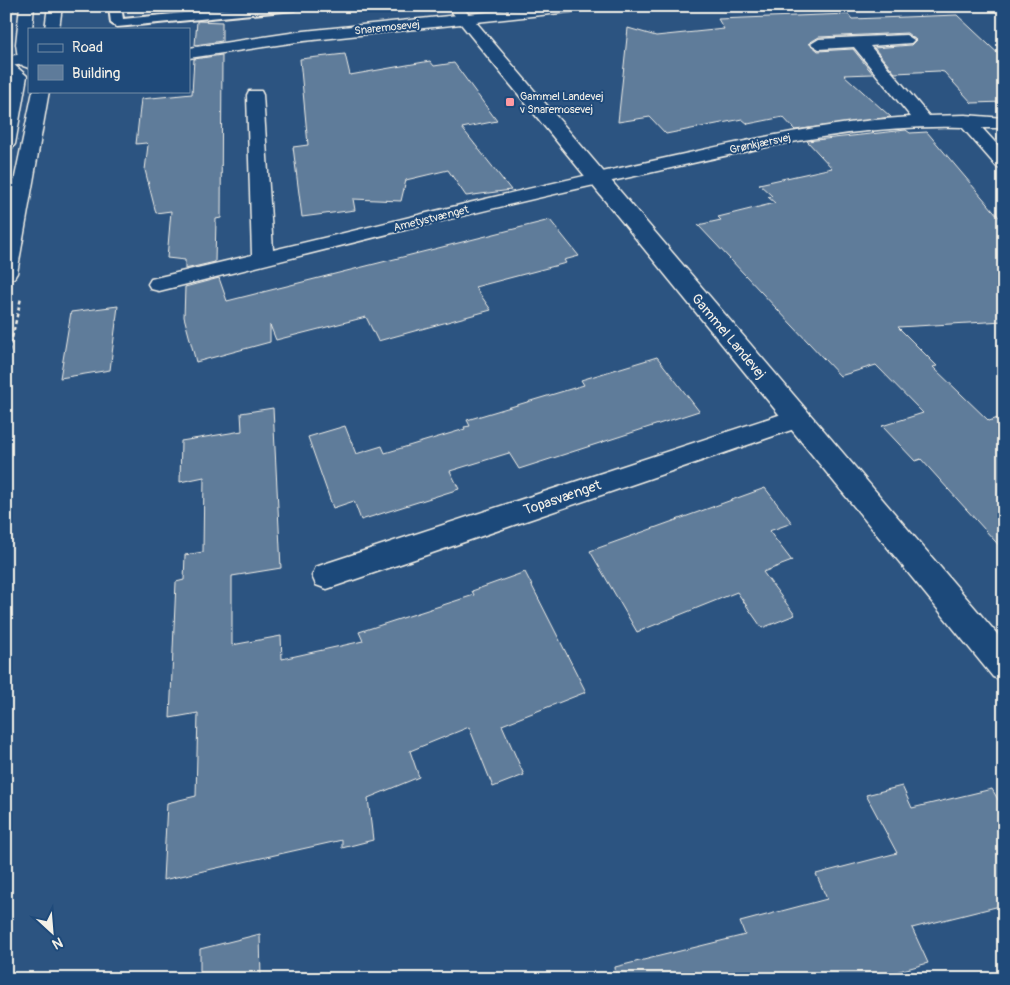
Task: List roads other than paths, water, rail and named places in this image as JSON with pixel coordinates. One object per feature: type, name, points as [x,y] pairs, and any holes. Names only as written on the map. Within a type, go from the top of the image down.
[{"type":"street","points":[[6,144],[19,76],[18,65],[24,42],[27,6]]},
{"type":"street","points":[[52,28],[55,6]]},
{"type":"street","name":"Snaremosevej","points":[[190,53],[459,13],[588,6]]},
{"type":"street","name":"Gammel Landevej","points":[[459,13],[1004,666]]},
{"type":"street","name":"Snaremosevej","points":[[190,44],[252,38],[304,36]]},
{"type":"street","points":[[819,44],[906,40]]},
{"type":"street","points":[[858,42],[924,121]]},
{"type":"street","points":[[6,273],[41,92]]},
{"type":"street","points":[[255,95],[263,259]]},
{"type":"street","points":[[965,120],[1004,163]]},
{"type":"street","name":"Grønkjærsvej","points":[[598,178],[802,134],[860,125],[965,120],[1004,122]]},
{"type":"street","name":"Ametystvænget","points":[[159,284],[598,178]]},
{"type":"street","name":"Topasvænget","points":[[327,576],[797,418]]},
{"type":"lane","points":[[115,6],[117,23],[170,12],[294,6]]},
{"type":"place","name":"Gammel Landevej v Snaremosevej","points":[[510,102]]}]
